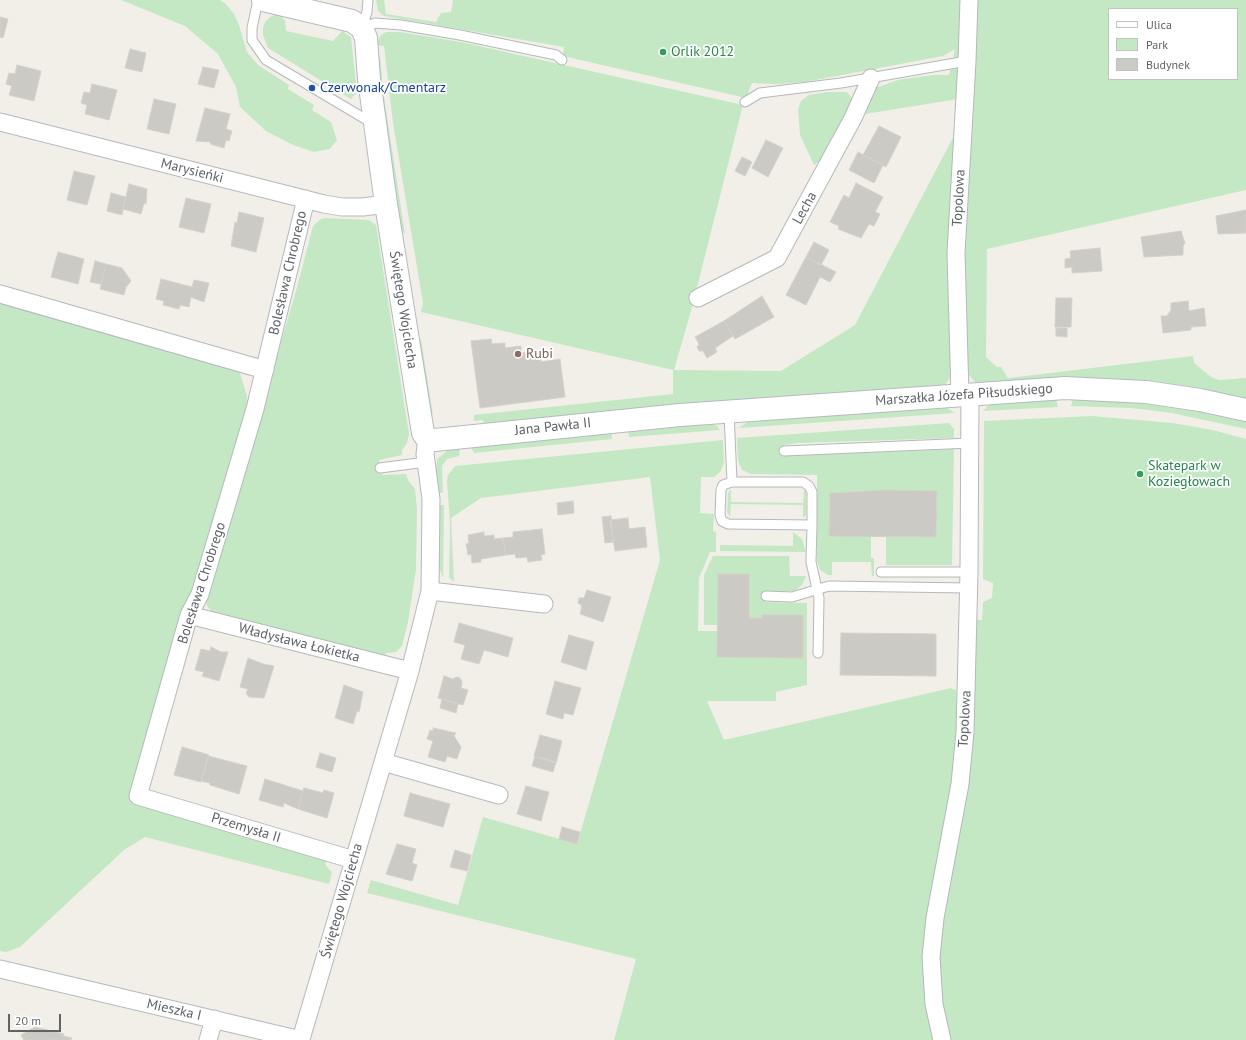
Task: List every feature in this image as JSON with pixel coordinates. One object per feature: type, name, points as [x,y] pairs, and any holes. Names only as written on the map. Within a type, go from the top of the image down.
[{"type":"street","points":[[263,0],[342,18],[352,21],[362,28]]},
{"type":"street","name":"Topolowa","points":[[942,1040],[934,1004],[931,957],[935,918],[960,784],[965,732],[969,580],[971,443],[965,395],[956,253],[969,0]]},
{"type":"street","name":"Świętego Wojciecha","points":[[301,1040],[410,671],[430,591],[431,500],[426,462],[427,439],[423,433],[386,204],[375,124],[366,38],[362,28]]},
{"type":"street","name":"Lecha","points":[[698,298],[777,258],[840,143],[871,78]]},
{"type":"street","name":"Marysieńki","points":[[0,122],[342,207],[362,207],[386,204]]},
{"type":"street","name":"Bolesława Chrobrego","points":[[138,796],[189,616],[200,594],[265,370],[306,199]]},
{"type":"street","points":[[0,294],[265,370]]},
{"type":"street","name":"Marszałka Józefa Piłsudskiego","points":[[680,415],[1065,388],[1110,389],[1146,392],[1200,400],[1246,410]]},
{"type":"street","name":"Jana Pawła II","points":[[427,439],[435,440],[680,415]]},
{"type":"street","points":[[430,591],[544,604]]},
{"type":"street","name":"Władysława Łokietka","points":[[189,616],[410,671]]},
{"type":"street","points":[[383,762],[499,794]]},
{"type":"street","name":"Przemysła II","points":[[138,796],[354,860]]},
{"type":"street","name":"Mieszka I","points":[[0,969],[301,1040]]},
{"type":"street","points":[[208,1040],[214,1019]]},
{"type":"lane","points":[[258,0],[252,28],[252,40],[266,60],[375,124]]},
{"type":"lane","points":[[362,28],[367,12],[368,0]]},
{"type":"lane","points":[[362,28],[375,23],[401,25],[460,35],[556,55],[562,60]]},
{"type":"lane","points":[[745,102],[760,93],[871,78],[967,61]]},
{"type":"lane","points":[[728,412],[732,482]]},
{"type":"lane","points":[[784,450],[971,443]]},
{"type":"lane","points":[[380,468],[426,462]]},
{"type":"lane","points":[[812,525],[728,524],[722,521],[720,515],[721,490],[723,485],[732,482],[803,482],[809,486],[812,492],[812,525],[811,562],[818,588],[818,653]]},
{"type":"lane","points":[[881,572],[969,580]]},
{"type":"lane","points":[[766,596],[792,597],[818,588],[829,586],[969,580]]},
{"type":"green space","points":[[121,0],[220,0],[226,4],[234,14],[247,52],[258,65],[289,85],[288,89],[314,105],[312,110],[331,122],[337,140],[330,149],[314,152],[293,145],[266,131],[240,107],[236,87],[218,54],[185,26]]},
{"type":"green space","points":[[376,0],[384,0],[386,14],[436,22],[441,13],[451,12],[453,0],[1246,0],[1246,190],[987,249],[986,357],[997,367],[1001,367],[1008,378],[1193,356],[1194,363],[1211,377],[1219,380],[1246,378],[1246,400],[980,384],[975,382],[968,374],[961,254],[947,264],[950,281],[952,375],[945,385],[933,388],[484,426],[483,420],[474,421],[474,415],[673,394],[673,370],[421,312],[423,303],[393,123],[384,46],[375,45],[381,35],[386,32],[400,32],[461,42],[743,105],[691,311],[674,370],[781,371],[855,325],[959,126],[958,99],[865,114],[875,88],[898,80],[933,75],[949,75],[955,49],[943,56],[805,82],[778,84],[752,83],[746,98],[563,56],[564,47],[384,16],[378,11]]},
{"type":"green space","points":[[279,13],[285,21],[286,31],[333,41],[342,31],[351,37],[357,92],[351,99],[268,48],[263,35],[263,28],[265,22],[270,17]]},
{"type":"green space","points":[[376,56],[380,56],[383,90],[405,234],[399,228]]},
{"type":"green space","points":[[828,92],[847,92],[852,98],[848,111],[831,144],[820,161],[814,165],[800,135],[798,110],[801,101],[809,95]]},
{"type":"green space","points":[[321,219],[369,220],[376,225],[409,434],[407,443],[402,450],[402,455],[379,460],[382,475],[406,474],[408,480],[415,489],[417,509],[416,569],[408,622],[402,646],[396,652],[386,653],[385,656],[294,639],[215,615],[207,606],[206,598],[296,291],[313,226]]},
{"type":"green space","points":[[0,304],[220,362],[239,370],[247,396],[246,416],[234,459],[137,768],[134,790],[326,860],[325,864],[332,873],[329,884],[145,837],[124,850],[20,947],[6,952],[0,951]]},
{"type":"green space","points":[[421,339],[433,415],[429,408],[419,342]]},
{"type":"green space","points":[[1056,399],[1058,407],[983,411],[990,404]]},
{"type":"green space","points":[[1073,399],[1131,401],[1173,406],[1246,422],[1246,429],[1172,413],[1131,408],[1071,406]]},
{"type":"green space","points":[[935,406],[947,408],[955,413],[739,428],[750,420]]},
{"type":"green space","points":[[1092,416],[1172,423],[1213,430],[1246,439],[1246,1040],[949,1040],[939,991],[938,945],[967,793],[973,714],[976,620],[982,620],[983,602],[992,598],[993,583],[983,579],[984,421]]},
{"type":"green space","points":[[709,423],[717,426],[720,430],[629,437],[628,430]]},
{"type":"green space","points":[[949,423],[954,429],[954,438],[799,443],[784,445],[785,456],[954,449],[952,565],[886,565],[886,537],[936,537],[937,491],[886,490],[830,493],[829,536],[871,536],[871,558],[874,558],[874,576],[872,576],[871,562],[832,562],[832,575],[828,575],[820,570],[817,561],[817,475],[751,474],[742,470],[738,461],[737,438]]},
{"type":"green space","points":[[611,431],[612,439],[474,453],[470,446]]},
{"type":"green space","points":[[723,440],[724,462],[721,471],[714,477],[701,477],[700,513],[714,514],[713,531],[716,532],[716,552],[710,552],[699,578],[698,631],[717,631],[803,615],[762,615],[762,618],[749,618],[749,574],[718,574],[718,625],[704,625],[704,575],[713,556],[789,556],[790,576],[806,576],[802,585],[795,591],[766,591],[765,602],[807,603],[807,685],[776,692],[776,701],[707,701],[724,740],[951,688],[956,690],[958,756],[931,902],[936,1040],[614,1040],[636,959],[367,893],[371,880],[458,905],[483,817],[577,844],[660,560],[650,477],[481,498],[451,518],[454,582],[449,577],[450,523],[447,481],[448,475],[455,466]]},
{"type":"green space","points":[[460,447],[459,456],[447,459],[442,466],[443,493],[439,493],[436,472],[437,459],[448,450]]},
{"type":"green space","points":[[731,489],[731,502],[803,503],[804,490],[806,492],[806,515],[803,518],[803,505],[731,504],[730,517],[727,512],[728,493]]},
{"type":"green space","points":[[439,505],[444,505],[443,578],[438,564]]},
{"type":"green space","points":[[793,532],[802,539],[806,552],[720,551],[720,545],[793,546]]},
{"type":"building","points":[[0,17],[8,19],[3,38],[0,37]]},
{"type":"building","points":[[130,49],[146,53],[142,72],[125,68]]},
{"type":"building","points":[[17,65],[41,71],[34,101],[9,95],[12,86],[6,84],[9,73],[15,74]]},
{"type":"building","points":[[203,67],[219,70],[214,88],[198,84]]},
{"type":"building","points":[[92,84],[117,90],[109,120],[85,114],[87,105],[81,103],[84,92],[90,93]]},
{"type":"building","points":[[154,99],[176,104],[169,134],[147,129]]},
{"type":"building","points":[[205,108],[230,114],[226,129],[232,131],[229,141],[226,140],[224,148],[210,144],[211,142],[196,141]]},
{"type":"building","points":[[879,126],[901,137],[886,167],[863,155]]},
{"type":"building","points":[[766,140],[783,148],[768,177],[752,168]]},
{"type":"building","points":[[858,152],[883,165],[874,183],[849,170]]},
{"type":"building","points":[[742,157],[752,162],[745,176],[735,171]]},
{"type":"building","points":[[74,171],[95,176],[87,205],[67,200]]},
{"type":"building","points":[[856,183],[883,197],[875,212],[880,214],[874,226],[869,224],[861,238],[838,229],[839,226],[830,222],[844,195],[849,198]]},
{"type":"building","points":[[129,184],[147,189],[146,204],[144,203],[141,214],[123,209]]},
{"type":"building","points":[[111,193],[126,197],[122,215],[107,211]]},
{"type":"building","points":[[186,198],[211,204],[204,233],[179,227]]},
{"type":"building","points":[[1246,210],[1246,233],[1218,234],[1216,216]]},
{"type":"building","points":[[239,212],[264,218],[256,252],[231,246],[235,222],[237,223]]},
{"type":"building","points":[[1181,231],[1185,243],[1183,246],[1183,255],[1144,257],[1141,237]]},
{"type":"building","points":[[814,242],[829,250],[821,265],[806,257]]},
{"type":"building","points":[[1100,248],[1102,271],[1072,273],[1072,267],[1065,268],[1065,259],[1071,258],[1070,251]]},
{"type":"building","points":[[58,252],[84,259],[78,284],[51,277]]},
{"type":"building","points":[[806,257],[836,272],[830,282],[820,277],[806,305],[786,295]]},
{"type":"building","points":[[95,261],[106,264],[101,284],[90,282]]},
{"type":"building","points":[[106,264],[122,268],[131,281],[126,287],[124,295],[100,289]]},
{"type":"building","points":[[161,279],[192,287],[194,280],[209,283],[204,302],[191,297],[189,307],[180,305],[179,309],[163,305],[164,301],[156,299]]},
{"type":"building","points":[[762,296],[774,317],[735,339],[724,321]]},
{"type":"building","points":[[1056,298],[1072,298],[1071,327],[1055,327]]},
{"type":"building","points":[[1188,301],[1189,311],[1204,308],[1206,326],[1191,327],[1191,330],[1163,333],[1161,316],[1167,316],[1171,310],[1171,303]]},
{"type":"building","points":[[724,321],[733,336],[715,348],[717,352],[707,358],[703,351],[699,351],[697,347],[699,344],[695,337]]},
{"type":"building","points":[[1056,328],[1067,328],[1067,337],[1056,336]]},
{"type":"building","points":[[491,339],[492,344],[505,343],[505,348],[521,346],[521,353],[540,350],[541,362],[560,359],[565,397],[480,408],[471,341]]},
{"type":"building","points":[[886,490],[937,491],[936,537],[829,536],[830,493]]},
{"type":"building","points":[[573,501],[574,513],[558,515],[557,503]]},
{"type":"building","points":[[611,516],[613,542],[605,543],[602,517]]},
{"type":"building","points":[[628,518],[629,529],[645,527],[647,547],[615,551],[610,520]]},
{"type":"building","points":[[542,529],[545,554],[541,555],[542,560],[528,562],[527,557],[516,558],[515,554],[506,555],[503,538],[513,537],[513,532]]},
{"type":"building","points":[[484,532],[484,536],[494,535],[494,539],[503,538],[506,555],[481,559],[481,562],[472,563],[471,554],[468,555],[466,544],[469,543],[468,535]]},
{"type":"building","points":[[718,574],[749,574],[749,618],[762,618],[762,615],[803,615],[803,658],[717,657]]},
{"type":"building","points":[[587,590],[611,597],[603,622],[580,614],[582,606],[578,603],[579,598],[584,598]]},
{"type":"building","points":[[459,623],[513,638],[508,657],[484,650],[479,664],[461,659],[465,645],[454,642]]},
{"type":"building","points":[[841,633],[936,634],[936,676],[840,675]]},
{"type":"building","points":[[569,635],[594,642],[586,670],[561,662]]},
{"type":"building","points":[[211,647],[221,652],[228,652],[219,681],[202,676],[204,672],[195,670],[201,649],[210,651]]},
{"type":"building","points":[[248,658],[263,664],[274,666],[264,698],[249,697],[246,693],[248,689],[240,687]]},
{"type":"building","points":[[444,676],[453,679],[456,677],[460,678],[462,682],[461,688],[468,690],[463,705],[438,698]]},
{"type":"building","points":[[555,681],[581,688],[573,715],[564,713],[563,719],[546,714]]},
{"type":"building","points":[[344,685],[363,692],[359,712],[357,711],[353,724],[335,718]]},
{"type":"building","points":[[442,699],[458,704],[456,713],[440,708]]},
{"type":"building","points":[[433,728],[456,733],[454,736],[461,747],[457,759],[447,756],[445,762],[428,757],[433,741],[427,739],[430,730],[433,731]]},
{"type":"building","points":[[540,735],[562,741],[556,763],[534,756]]},
{"type":"building","points":[[182,747],[209,755],[201,782],[174,775]]},
{"type":"building","points":[[320,753],[336,758],[332,772],[316,767]]},
{"type":"building","points":[[208,756],[247,766],[239,794],[201,781]]},
{"type":"building","points":[[535,756],[556,762],[553,772],[532,766]]},
{"type":"building","points":[[265,779],[303,791],[298,809],[284,803],[283,807],[259,800]]},
{"type":"building","points":[[526,786],[549,792],[541,821],[517,814]]},
{"type":"building","points":[[304,788],[323,793],[324,790],[334,793],[327,818],[298,809]]},
{"type":"building","points":[[410,793],[450,804],[443,827],[404,816]]},
{"type":"building","points":[[562,827],[580,832],[577,844],[559,839]]},
{"type":"building","points":[[397,844],[416,849],[412,863],[417,865],[412,881],[386,874]]},
{"type":"building","points":[[455,850],[471,855],[467,871],[450,867]]},
{"type":"building","points":[[35,1027],[64,1034],[63,1036],[72,1038],[71,1040],[24,1040],[21,1035]]},
{"type":"place","name":"Orlik 2012","points":[[663,52]]},
{"type":"place","name":"Czerwonak/Cmentarz","points":[[312,88]]},
{"type":"place","name":"Rubi","points":[[518,354]]},
{"type":"place","name":"Skatepark w Koziegłowach","points":[[1140,474]]}]
